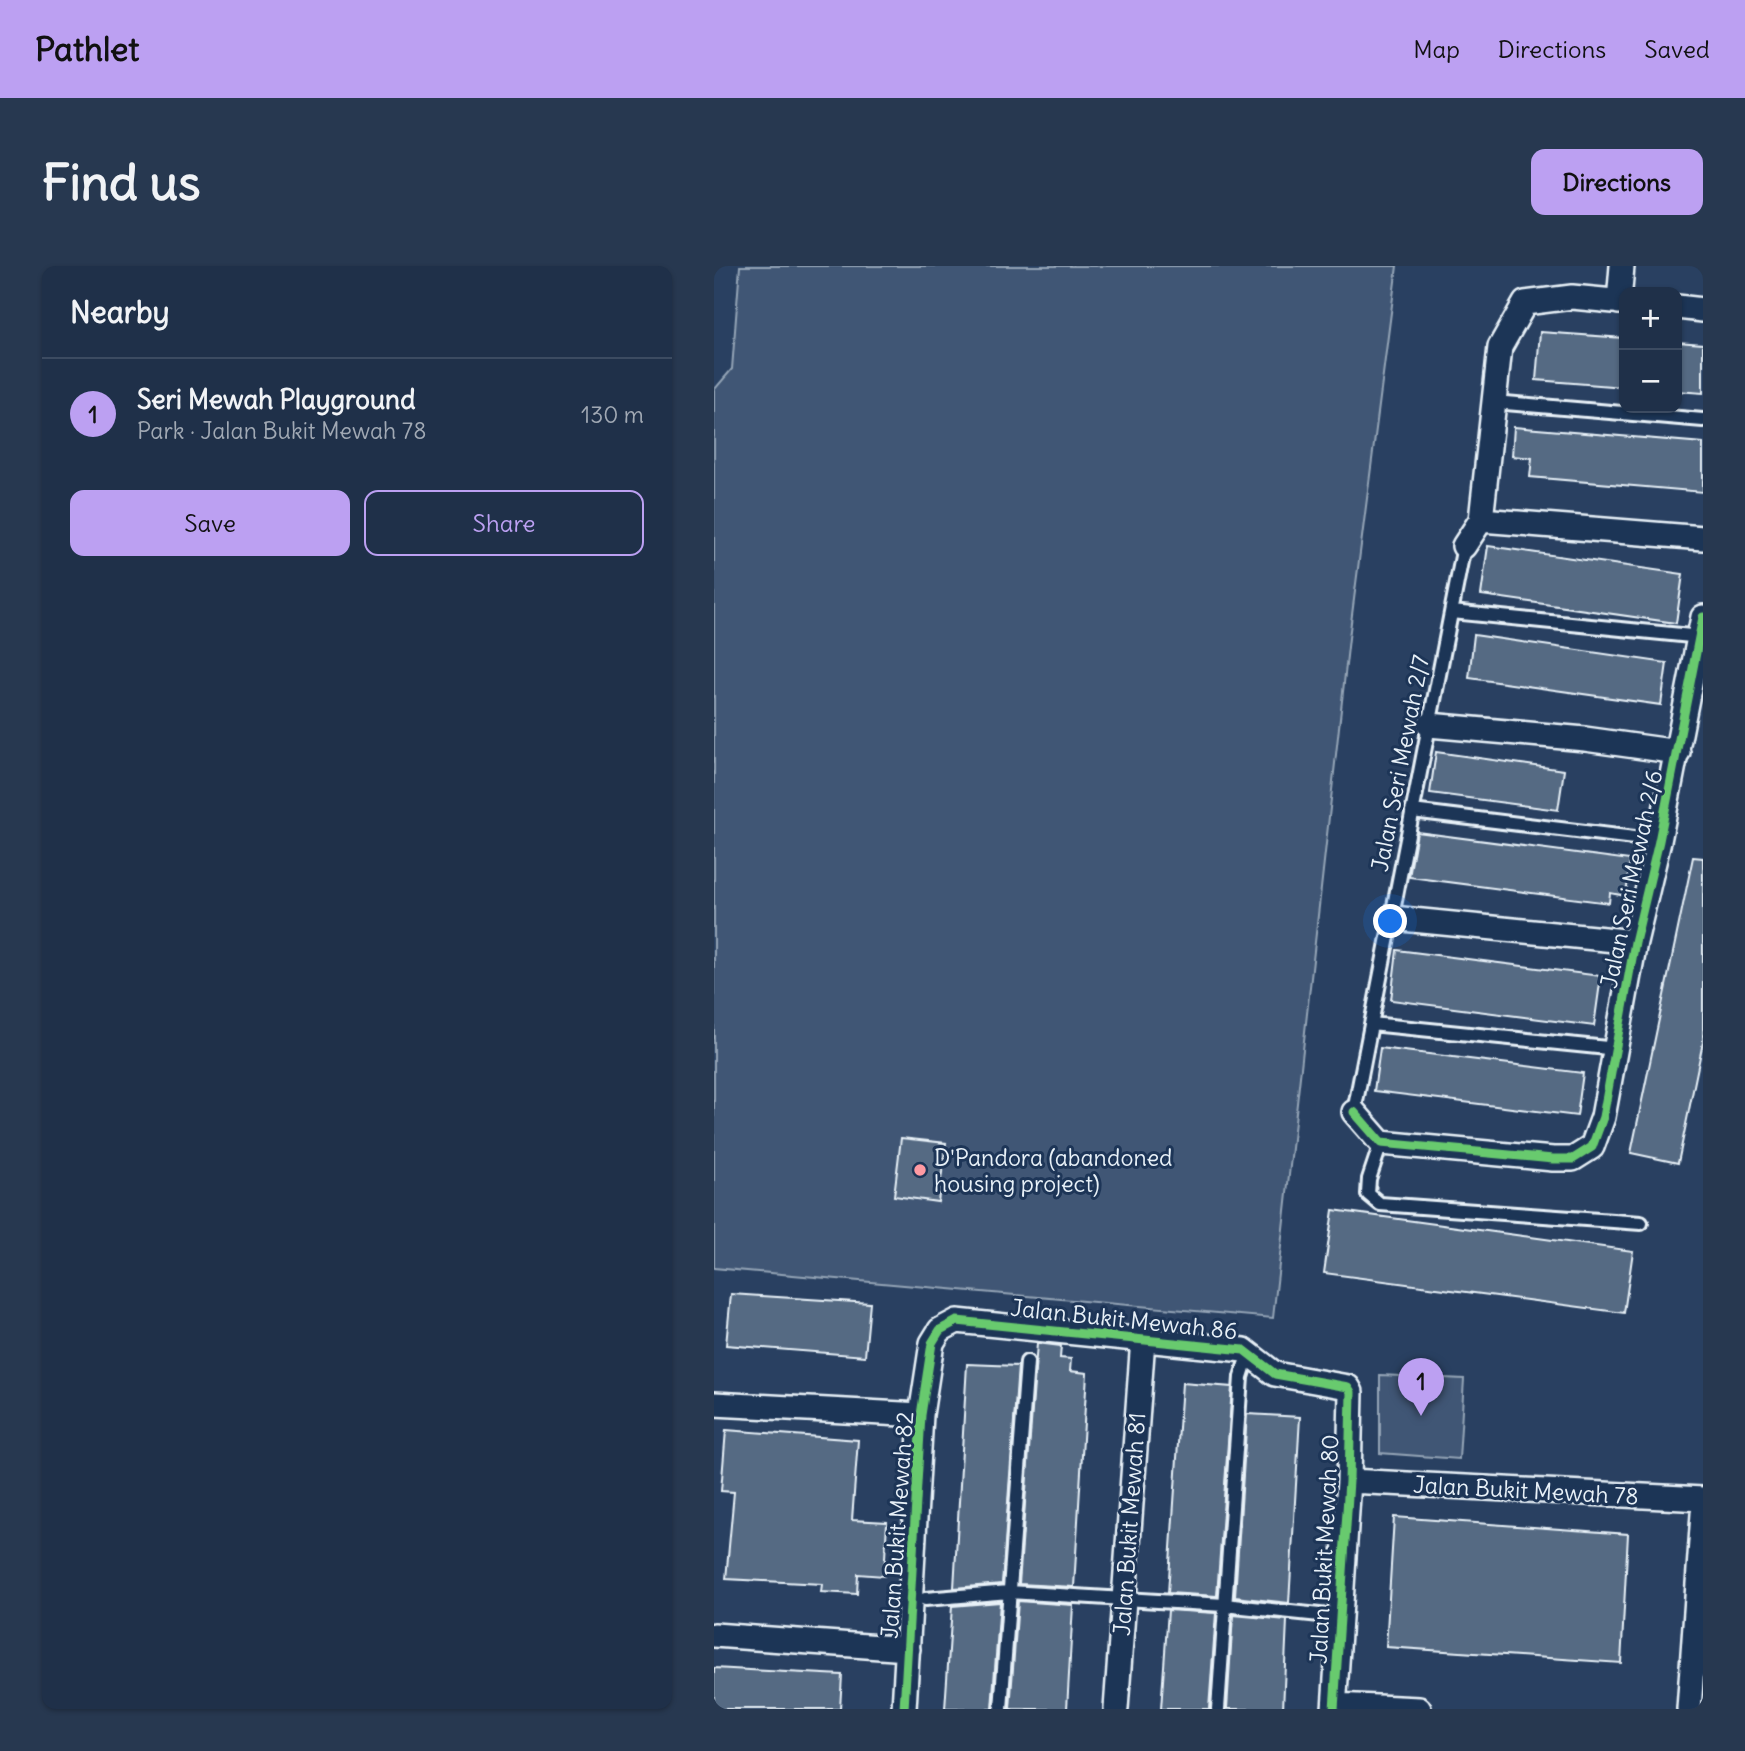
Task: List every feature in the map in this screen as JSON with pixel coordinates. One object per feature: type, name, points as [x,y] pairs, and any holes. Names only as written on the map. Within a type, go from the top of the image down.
[{"type":"street","points":[[1622,266],[1622,287]]},
{"type":"street","points":[[1464,546],[1481,520],[1500,346],[1525,303],[1572,297],[1619,302]]},
{"type":"street","points":[[1682,308],[1703,310]]},
{"type":"street","points":[[1481,520],[1703,538]]},
{"type":"street","name":"Jalan Seri Mewah 2/6","points":[[1381,1143],[1553,1159],[1573,1159],[1592,1147],[1604,1117],[1635,942],[1678,752],[1702,627]]},
{"type":"street","points":[[1429,725],[1585,739],[1678,752]]},
{"type":"street","points":[[1392,918],[1635,942]]},
{"type":"street","points":[[1353,1112],[1381,1143]]},
{"type":"street","name":"Jalan Bukit Mewah 86","points":[[932,1343],[940,1330],[957,1321],[1143,1339],[1249,1352],[1275,1374],[1346,1386],[1351,1392]]},
{"type":"street","name":"Jalan Bukit Mewah 81","points":[[1116,1709],[1143,1339]]},
{"type":"street","name":"Jalan Bukit Mewah 82","points":[[904,1709],[921,1415],[932,1343]]},
{"type":"street","name":"Jalan Bukit Mewah 80","points":[[1334,1707],[1349,1481],[1351,1392]]},
{"type":"street","points":[[714,1404],[921,1415]]},
{"type":"street","name":"Jalan Bukit Mewah 78","points":[[1349,1481],[1703,1499]]},
{"type":"street","points":[[1689,1709],[1703,1514]]},
{"type":"street","points":[[714,1635],[908,1649]]},
{"type":"street","points":[[1334,1707],[1419,1709]]},
{"type":"lane","points":[[1494,402],[1703,420]]},
{"type":"lane","name":"Jalan Seri Mewah 2/7","points":[[1353,1112],[1464,546]]},
{"type":"lane","points":[[1452,612],[1702,627]]},
{"type":"lane","points":[[1412,811],[1659,841]]},
{"type":"lane","points":[[1371,1024],[1617,1049]]},
{"type":"lane","points":[[1381,1143],[1369,1179],[1368,1194],[1380,1204],[1641,1223]]},
{"type":"lane","points":[[1218,1709],[1241,1377],[1249,1352]]},
{"type":"lane","points":[[1001,1709],[1027,1362]]},
{"type":"lane","points":[[925,1599],[1009,1592],[1224,1605],[1339,1617]]},
{"type":"shaded area","points":[[740,266],[1397,266],[1349,638],[1273,1318],[714,1268],[714,390],[732,369]]},
{"type":"shaded area","points":[[1380,1375],[1464,1379],[1459,1459],[1380,1453]]},
{"type":"building","points":[[1540,332],[1619,338],[1619,387],[1536,380]]},
{"type":"building","points":[[1682,342],[1703,344],[1703,393],[1682,391]]},
{"type":"building","points":[[1514,427],[1703,443],[1703,492],[1530,477],[1532,458],[1512,456]]},
{"type":"building","points":[[1488,546],[1683,574],[1676,623],[1481,595]]},
{"type":"building","points":[[1474,635],[1667,663],[1661,705],[1469,678]]},
{"type":"building","points":[[1436,752],[1564,770],[1558,810],[1430,793]]},
{"type":"building","points":[[1417,832],[1630,860],[1626,896],[1610,893],[1609,903],[1409,877]]},
{"type":"building","points":[[1693,857],[1703,858],[1703,1042],[1678,1163],[1631,1153]]},
{"type":"building","points":[[1397,950],[1601,976],[1594,1026],[1391,1000]]},
{"type":"building","points":[[1380,1048],[1583,1073],[1577,1116],[1374,1091]]},
{"type":"building","name":"D'Pandora (abandoned housing project)","points":[[901,1138],[946,1143],[938,1202],[894,1196]]},
{"type":"building","points":[[1333,1210],[1633,1251],[1624,1313],[1324,1273]]},
{"type":"building","points":[[731,1294],[870,1303],[865,1356],[726,1345]]},
{"type":"building","points":[[1037,1343],[1061,1346],[1060,1358],[1071,1359],[1070,1371],[1087,1373],[1074,1587],[1019,1584]]},
{"type":"building","points":[[967,1364],[1018,1366],[1002,1584],[954,1588]]},
{"type":"building","points":[[1182,1383],[1232,1387],[1217,1596],[1168,1593]]},
{"type":"building","points":[[1247,1414],[1300,1417],[1289,1603],[1235,1597]]},
{"type":"building","points":[[726,1430],[858,1440],[852,1520],[887,1522],[884,1576],[858,1574],[857,1594],[821,1592],[822,1584],[726,1579],[734,1492],[721,1491]]},
{"type":"building","points":[[1394,1517],[1628,1534],[1621,1663],[1386,1647]]},
{"type":"building","points":[[1018,1601],[1073,1605],[1067,1709],[1010,1709]]},
{"type":"building","points":[[1000,1602],[992,1709],[945,1709],[952,1606]]},
{"type":"building","points":[[1168,1610],[1216,1613],[1209,1709],[1161,1709]]},
{"type":"building","points":[[1233,1615],[1287,1620],[1283,1709],[1227,1709]]},
{"type":"building","points":[[714,1668],[842,1675],[840,1709],[714,1709]]},
{"type":"cycle path","points":[[1354,1112],[1381,1143],[1553,1159],[1573,1159],[1592,1147],[1603,1117],[1635,942],[1659,841],[1703,617]]},
{"type":"cycle path","points":[[904,1709],[921,1415],[932,1343],[940,1330],[957,1321],[1244,1350],[1275,1374],[1348,1387],[1351,1392],[1349,1481],[1334,1709]]},
{"type":"place","name":"D'Pandora (abandoned housing project)","points":[[920,1170]]},
{"type":"place","name":"Seri Mewah Playground","points":[[1421,1416]]}]
